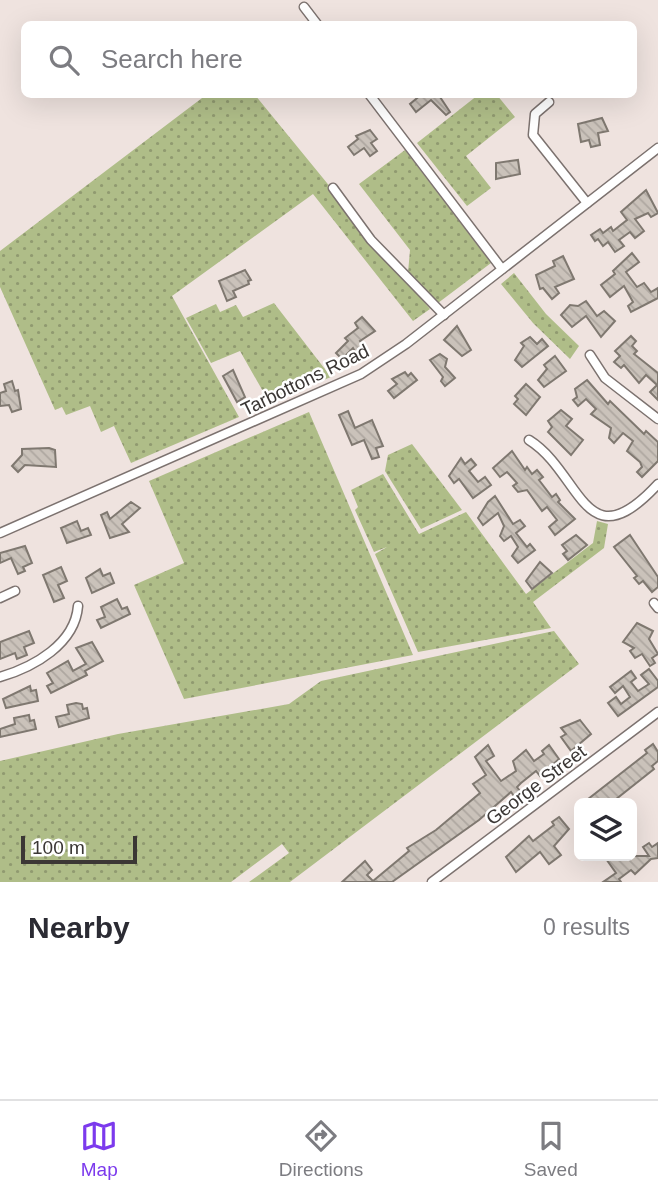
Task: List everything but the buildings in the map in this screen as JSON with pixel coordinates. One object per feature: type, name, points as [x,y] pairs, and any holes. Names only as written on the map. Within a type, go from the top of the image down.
[{"type":"street","points":[[304,7],[315,21]]},
{"type":"street","points":[[372,98],[502,269]]},
{"type":"street","points":[[549,102],[535,114],[533,135],[587,203]]},
{"type":"street","name":"Tarbottons Road","points":[[0,533],[351,380],[384,360],[444,315],[658,148]]},
{"type":"street","points":[[333,188],[372,240],[444,315]]},
{"type":"street","points":[[590,355],[605,378],[658,419]]},
{"type":"street","points":[[529,440],[544,450],[587,507],[598,514],[618,516],[631,511],[658,484]]},
{"type":"street","points":[[0,598],[15,591]]},
{"type":"street","points":[[0,677],[36,663],[54,648],[73,627],[78,606]]},
{"type":"street","name":"George Street","points":[[432,882],[658,712]]},
{"type":"green space","points":[[202,98],[257,98],[430,309],[413,321],[313,194],[172,296],[239,417],[131,463],[114,426],[101,432],[90,406],[66,415],[62,407],[55,410],[0,287],[0,251]]},
{"type":"green space","points":[[474,98],[499,98],[515,117],[466,156],[491,188],[467,206],[417,143]]},
{"type":"green space","points":[[405,150],[491,263],[438,303],[408,273],[410,250],[359,184]]},
{"type":"green space","points":[[514,273],[546,314],[579,346],[570,359],[533,323],[501,284]]},
{"type":"green space","points":[[274,303],[331,377],[269,402],[240,351],[211,363],[186,318],[216,304],[220,312],[236,305],[243,317]]},
{"type":"green space","points":[[309,412],[413,655],[184,699],[134,585],[184,563],[149,481]]},
{"type":"green space","points":[[412,444],[462,510],[421,529],[385,471],[388,455]]},
{"type":"green space","points":[[383,474],[419,534],[466,512],[526,594],[593,543],[597,521],[608,524],[604,548],[533,602],[551,628],[418,652],[375,554],[387,547],[374,552],[355,510],[358,507],[351,490]]},
{"type":"green space","points":[[554,631],[579,664],[290,882],[249,882],[289,853],[282,844],[231,882],[0,882],[0,761],[118,734],[289,704],[321,681]]}]
